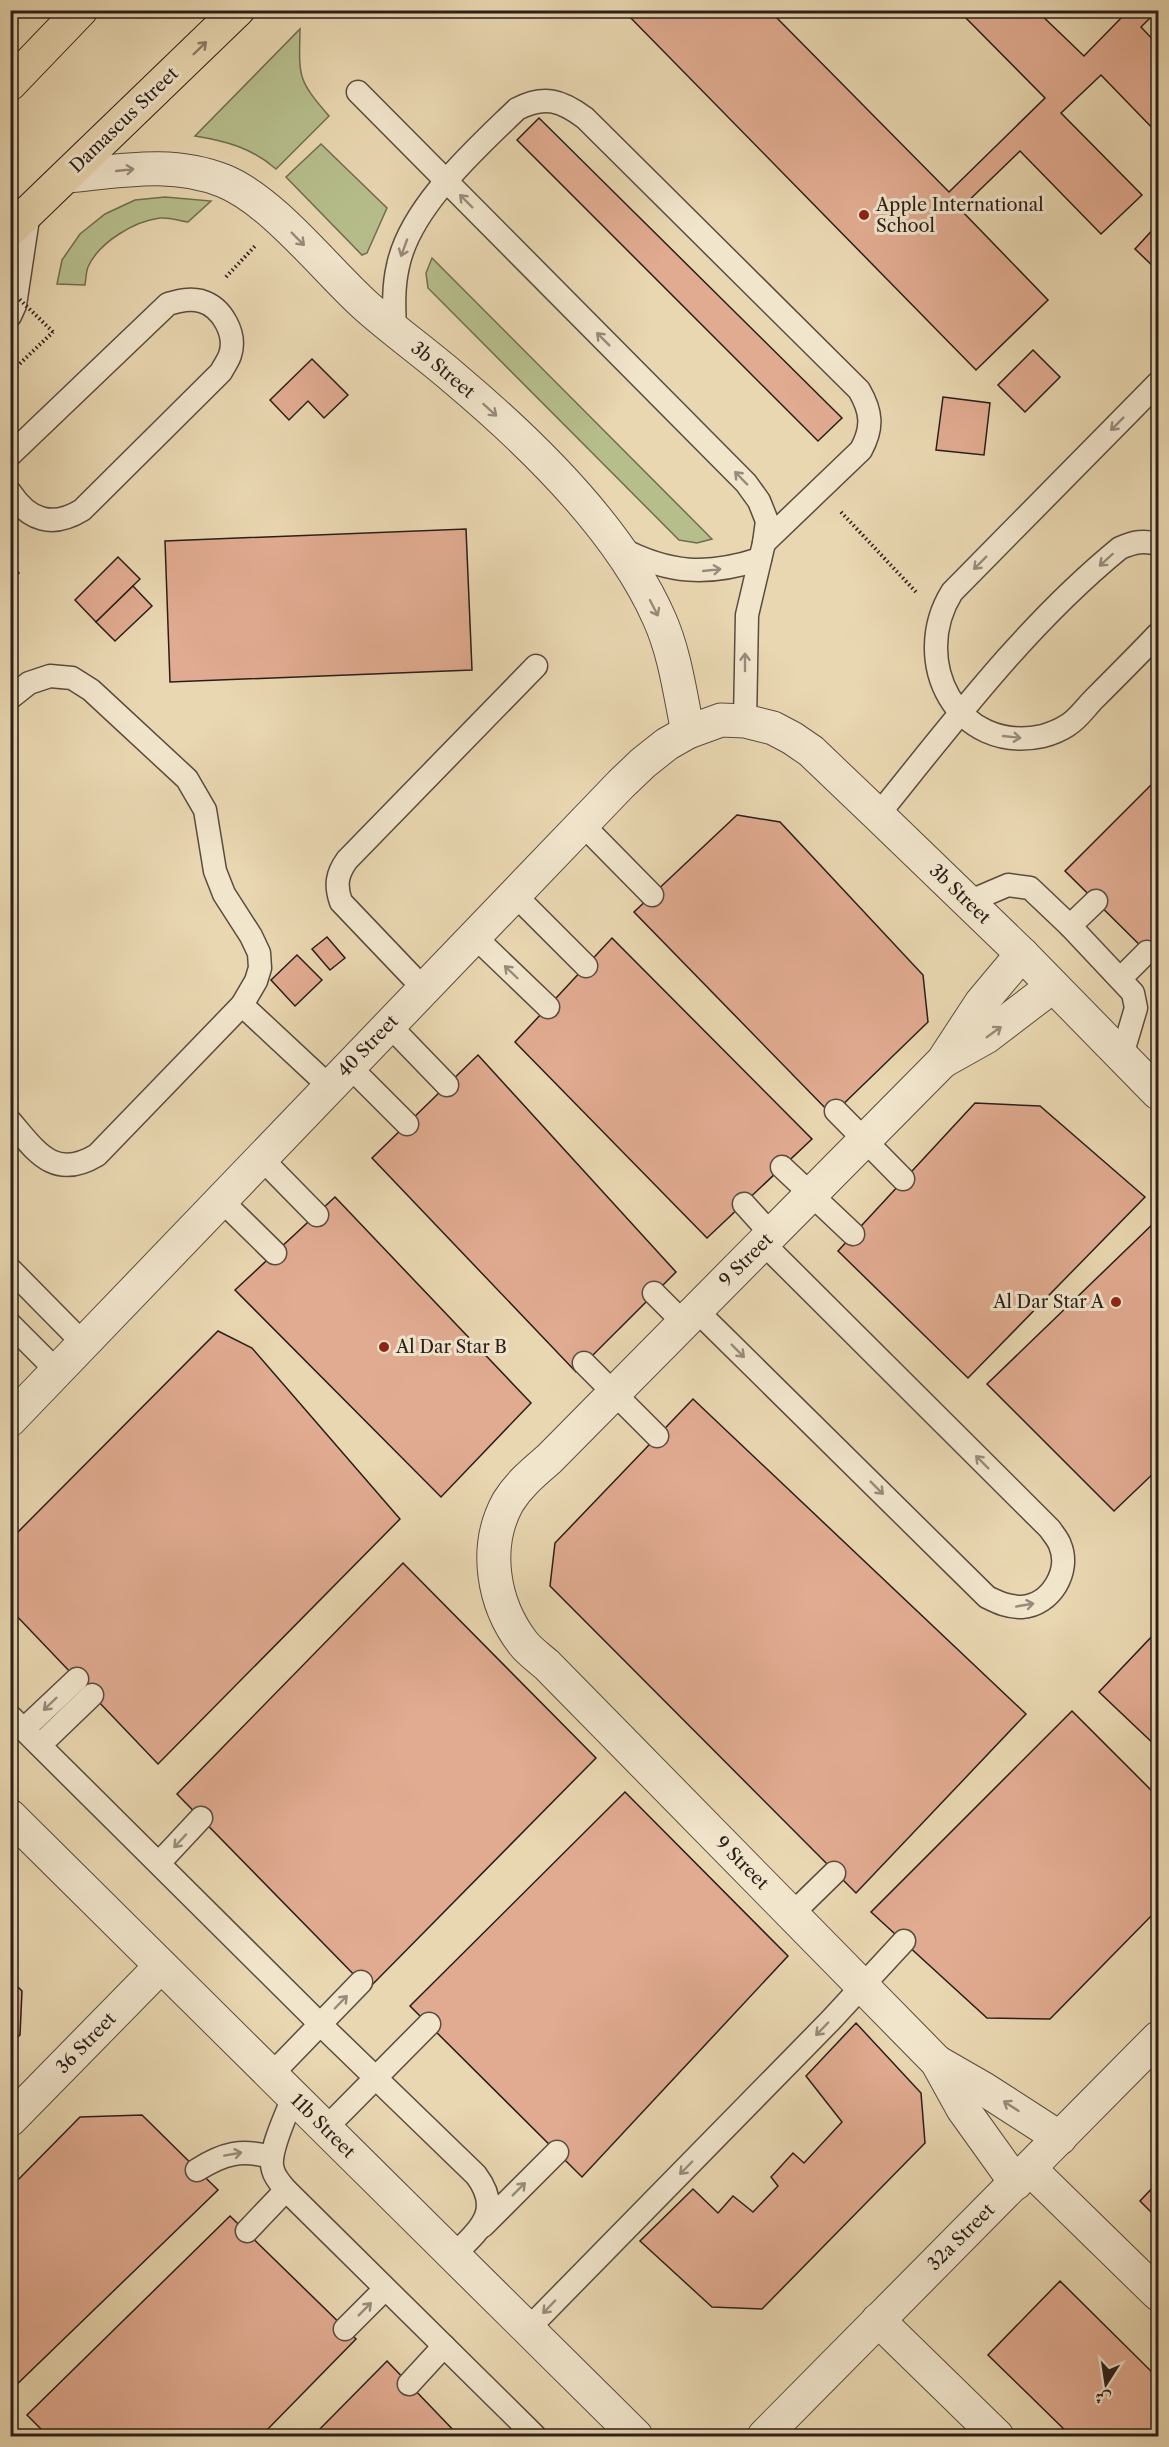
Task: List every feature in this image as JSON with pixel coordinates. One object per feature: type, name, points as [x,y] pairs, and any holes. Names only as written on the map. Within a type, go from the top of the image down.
[{"type":"main road","points":[[10,84],[25,56],[81,10]]},
{"type":"main road","name":"Damascus Street","points":[[20,221],[238,10]]},
{"type":"street","name":"3b Street","points":[[67,176],[153,167],[178,168],[202,173],[248,194],[279,220],[365,305],[496,414],[580,500],[616,546],[659,618],[673,660],[688,732]]},
{"type":"street","name":"40 Street","points":[[12,1416],[643,763],[688,732],[721,720],[745,721]]},
{"type":"street","name":"3b Street","points":[[745,721],[773,728],[811,751],[1022,954],[1157,1089]]},
{"type":"street","name":"9 Street","points":[[1022,954],[981,1002],[943,1060],[549,1459],[533,1488],[521,1517],[515,1548],[515,1579],[520,1610],[530,1639],[547,1665],[937,2062],[984,2089],[1060,2139]]},
{"type":"street","name":"9 Street","points":[[943,1060],[986,1037],[1053,986]]},
{"type":"street","name":"11b Street","points":[[10,1816],[636,2436]]},
{"type":"street","name":"36 Street","points":[[10,2120],[161,1966]]},
{"type":"street","name":"32a Street","points":[[764,2436],[1158,2038]]},
{"type":"street","name":"9 Street","points":[[937,2062],[963,2109],[1023,2176],[1158,2294]]},
{"type":"street","points":[[878,2320],[997,2436]]},
{"type":"lane","points":[[358,92],[746,483],[759,501],[766,521],[762,551],[747,615],[745,721]]},
{"type":"lane","points":[[395,330],[393,296],[401,254],[409,234],[426,206],[517,109],[533,100],[553,101],[571,108],[585,118],[859,390],[867,404],[871,420],[869,435],[861,450],[820,489],[762,551],[732,568],[702,571],[672,568],[643,560],[616,546]]},
{"type":"lane","points":[[10,316],[15,305],[20,221]]},
{"type":"lane","points":[[10,455],[168,304],[183,299],[202,301],[220,313],[230,332],[230,353],[221,372],[82,510],[69,518],[54,521],[39,518],[27,510],[10,492]]},
{"type":"lane","points":[[1158,383],[962,581],[948,598],[939,617],[936,632],[936,662],[940,677],[960,713],[983,730],[1006,736],[1044,736],[1069,725],[1158,634]]},
{"type":"lane","points":[[878,815],[1017,646],[1120,548],[1133,542],[1148,541],[1158,544]]},
{"type":"lane","points":[[424,988],[341,902],[337,891],[337,879],[347,860],[536,666]]},
{"type":"lane","points":[[10,698],[29,683],[50,676],[72,678],[91,690],[187,779],[205,810],[215,871],[224,894],[259,953],[260,968],[256,981],[242,1005],[97,1155],[83,1164],[66,1166],[51,1162],[38,1153],[10,1121]]},
{"type":"lane","points":[[582,824],[652,895]]},
{"type":"lane","points":[[968,902],[1008,885],[1023,886],[1036,893],[1070,926],[1133,993],[1136,1008],[1122,1055]]},
{"type":"lane","points":[[514,894],[586,966]]},
{"type":"lane","points":[[1070,926],[1096,901]]},
{"type":"lane","points":[[474,936],[548,1007]]},
{"type":"lane","points":[[1121,978],[1147,952]]},
{"type":"lane","points":[[242,1005],[407,1124]]},
{"type":"lane","points":[[389,1025],[447,1085]]},
{"type":"lane","points":[[836,1111],[903,1179]]},
{"type":"lane","points":[[261,1158],[317,1215]]},
{"type":"lane","points":[[783,1167],[854,1234]]},
{"type":"lane","points":[[221,1200],[275,1253]]},
{"type":"lane","points":[[654,1293],[690,1316],[987,1597],[1005,1606],[1025,1607],[1043,1599],[1057,1585],[1063,1566],[1060,1546],[1050,1529],[767,1239],[744,1204]]},
{"type":"lane","points":[[10,1269],[83,1343]]},
{"type":"lane","points":[[10,1324],[57,1371]]},
{"type":"lane","points":[[584,1363],[657,1436]]},
{"type":"lane","points":[[40,1745],[84,1687],[17,1722],[40,1745],[159,1863],[320,2024],[476,2175],[484,2186],[488,2200],[488,2214],[482,2227]]},
{"type":"lane","points":[[159,1863],[201,1818]]},
{"type":"lane","points":[[792,1914],[834,1873]]},
{"type":"lane","points":[[528,2329],[863,1987],[904,1941]]},
{"type":"lane","points":[[361,1982],[320,2024],[282,2086],[272,2168],[276,2178],[286,2190],[535,2436]]},
{"type":"lane","points":[[325,2129],[429,2024]]},
{"type":"lane","points":[[197,2170],[214,2159],[233,2153],[253,2152],[272,2157]]},
{"type":"lane","points":[[454,2255],[557,2152]]},
{"type":"lane","points":[[247,2231],[286,2190]]},
{"type":"lane","points":[[345,2329],[385,2289]]},
{"type":"lane","points":[[409,2384],[444,2346]]},
{"type":"path","points":[[202,301],[279,220]]},
{"type":"path","points":[[10,290],[53,332],[10,373]]},
{"type":"path","points":[[820,489],[939,617]]},
{"type":"green space","points":[[300,29],[302,77],[311,94],[329,116],[276,169],[258,156],[238,146],[195,136]]},
{"type":"green space","points":[[321,144],[387,208],[367,253],[362,255],[286,177]]},
{"type":"green space","points":[[165,197],[211,201],[188,222],[160,218],[129,228],[109,241],[93,258],[87,269],[85,285],[57,284],[62,260],[80,234],[105,214],[135,200]]},
{"type":"green space","points":[[432,258],[712,539],[697,543],[679,540],[428,288],[426,273]]},
{"type":"building","points":[[623,10],[769,10],[949,192],[1045,98],[958,10],[1036,10],[1084,56],[1123,16],[1117,10],[1158,10],[1141,27],[1158,45],[1158,134],[1101,75],[1061,113],[1142,195],[1101,234],[1020,151],[960,209],[1048,300],[976,370]]},
{"type":"building","points":[[539,118],[842,418],[818,441],[517,140]]},
{"type":"building","points":[[1158,224],[1158,271],[1135,249]]},
{"type":"building","points":[[1033,350],[1060,377],[1025,412],[998,385]]},
{"type":"building","points":[[312,359],[348,395],[324,418],[308,401],[289,420],[270,400]]},
{"type":"building","points":[[943,397],[990,403],[984,455],[936,450]]},
{"type":"building","points":[[466,529],[472,670],[170,682],[165,541]]},
{"type":"building","points":[[118,557],[140,579],[96,622],[75,600]]},
{"type":"building","points":[[10,563],[19,573],[10,581]]},
{"type":"building","points":[[133,586],[152,606],[115,641],[96,622]]},
{"type":"building","points":[[1158,778],[1158,963],[1065,871]]},
{"type":"building","points":[[737,815],[780,822],[923,975],[928,1022],[832,1115],[634,912]]},
{"type":"building","points":[[327,937],[345,958],[330,970],[312,949]]},
{"type":"building","points":[[612,938],[812,1139],[707,1238],[515,1042]]},
{"type":"building","points":[[297,955],[322,980],[295,1006],[271,980]]},
{"type":"building","points":[[478,1055],[676,1272],[576,1372],[372,1158]]},
{"type":"building","points":[[975,1103],[1040,1106],[1145,1197],[968,1378],[838,1251]]},
{"type":"building","name":"Al Dar Star B","points":[[335,1197],[531,1403],[441,1497],[235,1290]]},
{"type":"building","name":"Al Dar Star A","points":[[1158,1219],[1158,1469],[1114,1511],[987,1384]]},
{"type":"building","points":[[218,1331],[252,1348],[400,1519],[158,1764],[10,1609],[10,1540]]},
{"type":"building","points":[[693,1399],[1026,1714],[856,1893],[550,1586],[555,1543]]},
{"type":"building","points":[[403,1563],[596,1758],[368,1989],[177,1794]]},
{"type":"building","points":[[1158,1630],[1158,1748],[1099,1692]]},
{"type":"building","points":[[1072,1711],[1158,1797],[1158,1909],[1050,2019],[987,2018],[871,1912]]},
{"type":"building","points":[[625,1792],[788,1956],[582,2177],[410,2006]]},
{"type":"building","points":[[10,1979],[22,1991],[20,2035],[10,2045]]},
{"type":"building","points":[[856,2023],[921,2093],[925,2143],[762,2309],[712,2307],[640,2241],[693,2189],[718,2213],[733,2196],[753,2212],[778,2186],[771,2177],[793,2153],[804,2163],[842,2122],[806,2076]]},
{"type":"building","points":[[142,2115],[218,2190],[10,2391],[10,2188],[80,2117]]},
{"type":"building","points":[[1158,2182],[1158,2219],[1140,2201]]},
{"type":"building","points":[[230,2216],[356,2339],[261,2436],[48,2436],[27,2415]]},
{"type":"building","points":[[1060,2281],[1158,2378],[1158,2436],[1071,2436],[988,2355]]},
{"type":"building","points":[[387,2361],[459,2436],[313,2436]]},
{"type":"place","name":"Apple International School","points":[[864,215]]},
{"type":"place","name":"Al Dar Star A","points":[[1116,1302]]},
{"type":"place","name":"Al Dar Star B","points":[[384,1347]]}]
